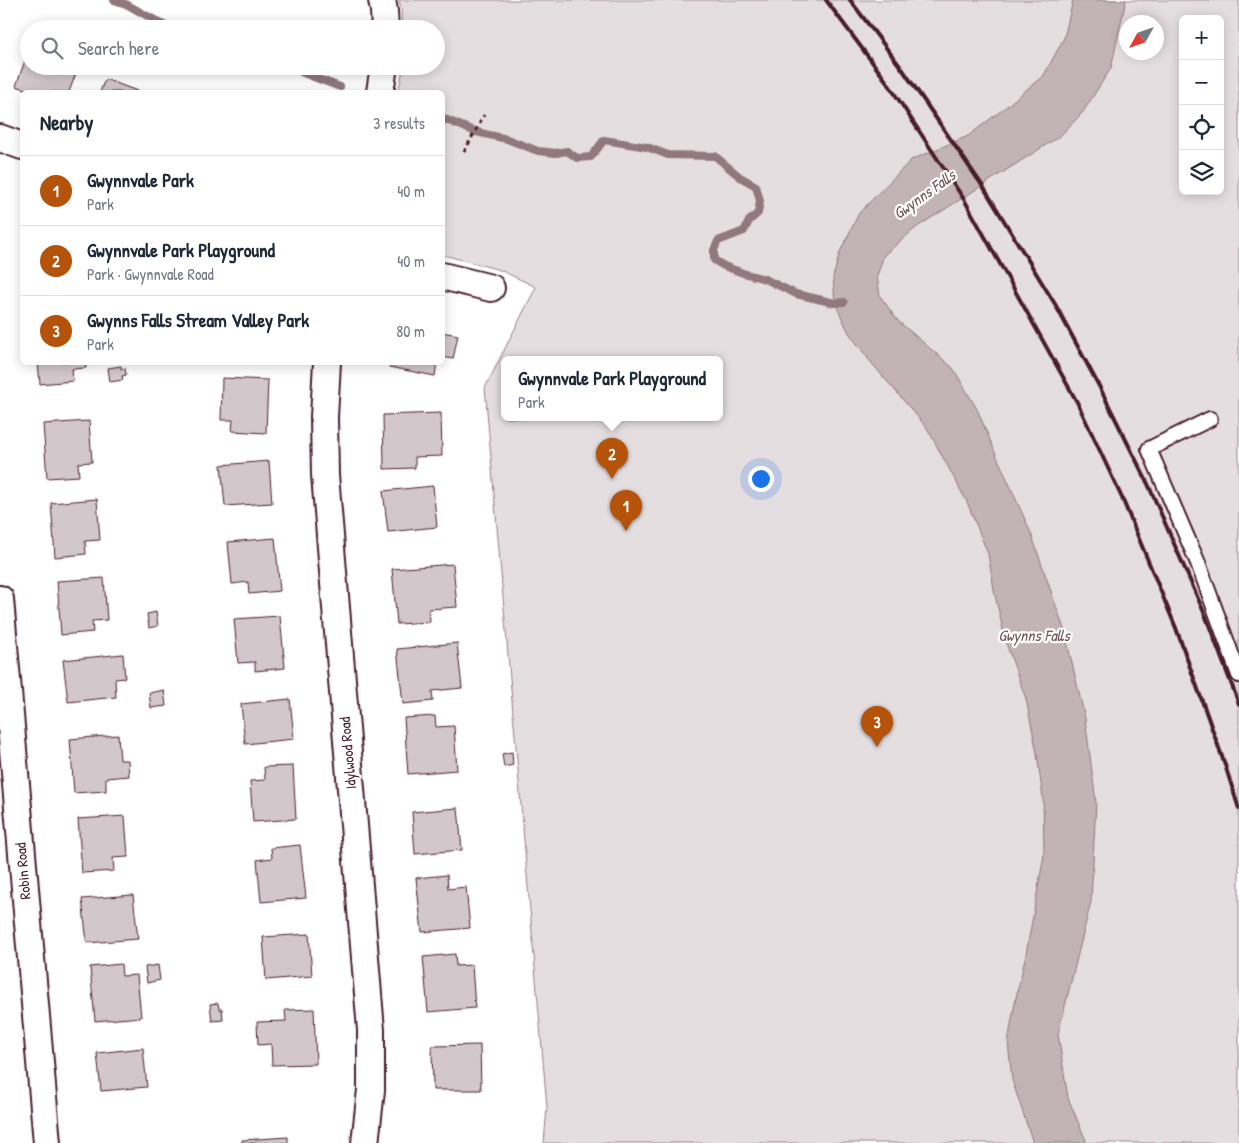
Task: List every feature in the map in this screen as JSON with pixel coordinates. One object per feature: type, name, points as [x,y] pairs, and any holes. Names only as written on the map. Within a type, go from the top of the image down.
[{"type":"street","points":[[382,0],[384,20]]},
{"type":"street","points":[[380,90],[383,75]]},
{"type":"street","points":[[0,138],[20,145]]},
{"type":"street","points":[[445,277],[491,288]]},
{"type":"street","name":"Idylwood Road","points":[[327,365],[324,417],[325,475],[371,1030],[371,1090],[365,1143]]},
{"type":"street","name":"Robin Road","points":[[0,599],[47,1143]]},
{"type":"lane","points":[[1210,419],[1149,450],[1198,563],[1239,675]]},
{"type":"path","points":[[464,152],[484,116]]},
{"type":"shaded area","points":[[399,0],[1239,0],[1239,1143],[544,1143],[547,1107],[485,388],[501,356],[501,421],[723,421],[723,356],[501,356],[536,287],[500,270],[445,256],[445,90],[398,90],[402,75],[445,75],[445,20],[402,20]]},
{"type":"water","name":"Gwynns Falls","points":[[1073,0],[1126,0],[1123,15],[1119,15],[1119,32],[1111,68],[1083,112],[1060,136],[917,227],[884,255],[877,276],[880,296],[898,321],[953,368],[977,409],[1031,533],[1064,629],[1085,718],[1096,802],[1091,902],[1058,1034],[1068,1098],[1087,1143],[1033,1143],[1012,1080],[1008,1042],[1044,855],[1043,799],[1037,753],[1026,699],[1006,643],[988,554],[967,502],[927,428],[869,360],[849,333],[835,303],[833,277],[840,252],[859,213],[911,160],[968,136],[1044,75],[1064,38]]},
{"type":"building","points":[[20,75],[75,75],[70,90],[28,90],[16,86]]},
{"type":"building","points":[[105,79],[135,90],[101,90]]},
{"type":"building","points":[[445,333],[458,335],[453,359],[445,358]]},
{"type":"building","points":[[38,365],[86,365],[86,368],[72,369],[73,381],[40,384]]},
{"type":"building","points":[[389,365],[437,365],[435,376],[389,367]]},
{"type":"building","points":[[121,366],[121,369],[125,368],[126,375],[122,376],[123,380],[110,382],[108,368]]},
{"type":"building","points":[[222,378],[268,380],[266,433],[232,431],[233,420],[221,420]]},
{"type":"building","points":[[441,413],[442,456],[415,457],[415,468],[384,469],[383,415]]},
{"type":"building","points":[[89,421],[92,462],[78,463],[79,476],[47,478],[43,424]]},
{"type":"building","points":[[269,461],[272,503],[225,506],[221,465]]},
{"type":"building","points":[[433,486],[437,527],[388,532],[383,491]]},
{"type":"building","points":[[97,499],[100,540],[85,541],[86,554],[55,557],[51,503]]},
{"type":"building","points":[[275,538],[280,591],[249,594],[248,582],[232,584],[228,542]]},
{"type":"building","points":[[453,564],[457,607],[429,609],[430,622],[397,624],[392,569]]},
{"type":"building","points":[[104,578],[107,620],[92,621],[93,632],[61,635],[57,581]]},
{"type":"building","points":[[156,612],[158,626],[149,628],[147,614]]},
{"type":"building","points":[[280,616],[285,668],[255,671],[255,662],[238,663],[234,619]]},
{"type":"building","points":[[457,643],[462,688],[432,691],[433,701],[403,704],[397,649]]},
{"type":"building","points":[[123,654],[125,678],[115,679],[116,697],[68,702],[63,660]]},
{"type":"building","points":[[164,690],[166,706],[151,708],[149,693]]},
{"type":"building","points":[[290,699],[294,739],[245,744],[241,704]]},
{"type":"building","points":[[435,716],[436,727],[454,726],[457,770],[408,774],[404,718]]},
{"type":"building","points":[[118,735],[120,760],[128,760],[129,776],[106,778],[106,791],[74,793],[70,739]]},
{"type":"building","points":[[512,752],[513,765],[504,767],[502,754]]},
{"type":"building","points":[[293,766],[296,819],[253,822],[250,781],[265,780],[264,767]]},
{"type":"building","points":[[458,808],[462,850],[415,854],[412,812]]},
{"type":"building","points":[[125,816],[128,857],[113,858],[114,871],[82,873],[78,819]]},
{"type":"building","points":[[300,845],[306,898],[261,902],[257,860],[272,858],[271,848]]},
{"type":"building","points":[[447,875],[448,889],[466,887],[470,928],[422,932],[416,878]]},
{"type":"building","points":[[133,895],[138,939],[87,943],[82,899]]},
{"type":"building","points":[[309,934],[312,976],[266,980],[263,937]]},
{"type":"building","points":[[455,954],[456,966],[472,965],[475,1008],[428,1012],[423,957]]},
{"type":"building","points":[[121,964],[122,976],[137,975],[141,1017],[95,1021],[90,967]]},
{"type":"building","points":[[158,965],[160,980],[147,983],[145,967]]},
{"type":"building","points":[[218,1003],[219,1009],[222,1009],[223,1020],[212,1021],[210,1004]]},
{"type":"building","points":[[314,1009],[316,1064],[272,1065],[271,1044],[258,1045],[257,1022],[286,1021],[285,1010]]},
{"type":"building","points":[[480,1045],[481,1090],[433,1090],[432,1046]]},
{"type":"building","points":[[143,1048],[147,1087],[101,1091],[97,1053]]},
{"type":"building","points":[[288,1137],[288,1143],[242,1143],[242,1140]]},
{"type":"waterway","points":[[114,0],[126,4],[155,20]]},
{"type":"waterway","points":[[308,75],[340,87]]},
{"type":"waterway","points":[[445,119],[476,132],[507,139],[538,151],[556,153],[567,151],[577,158],[591,157],[604,140],[647,147],[668,155],[715,156],[740,177],[756,186],[760,201],[758,213],[749,221],[744,231],[718,241],[714,250],[714,260],[724,266],[765,279],[796,294],[835,303],[844,302]]},
{"type":"railway","points":[[826,0],[887,82],[965,201],[1077,402],[1122,498],[1176,628],[1239,809]]},
{"type":"railway","points":[[850,0],[903,70],[984,188],[1055,304],[1148,484],[1206,617],[1239,704]]},
{"type":"place","name":"Gwynnvale Park Playground","points":[[612,479]]},
{"type":"place","name":"Gwynnvale Park","points":[[626,531]]},
{"type":"place","name":"Gwynns Falls Stream Valley Park","points":[[877,747]]}]
